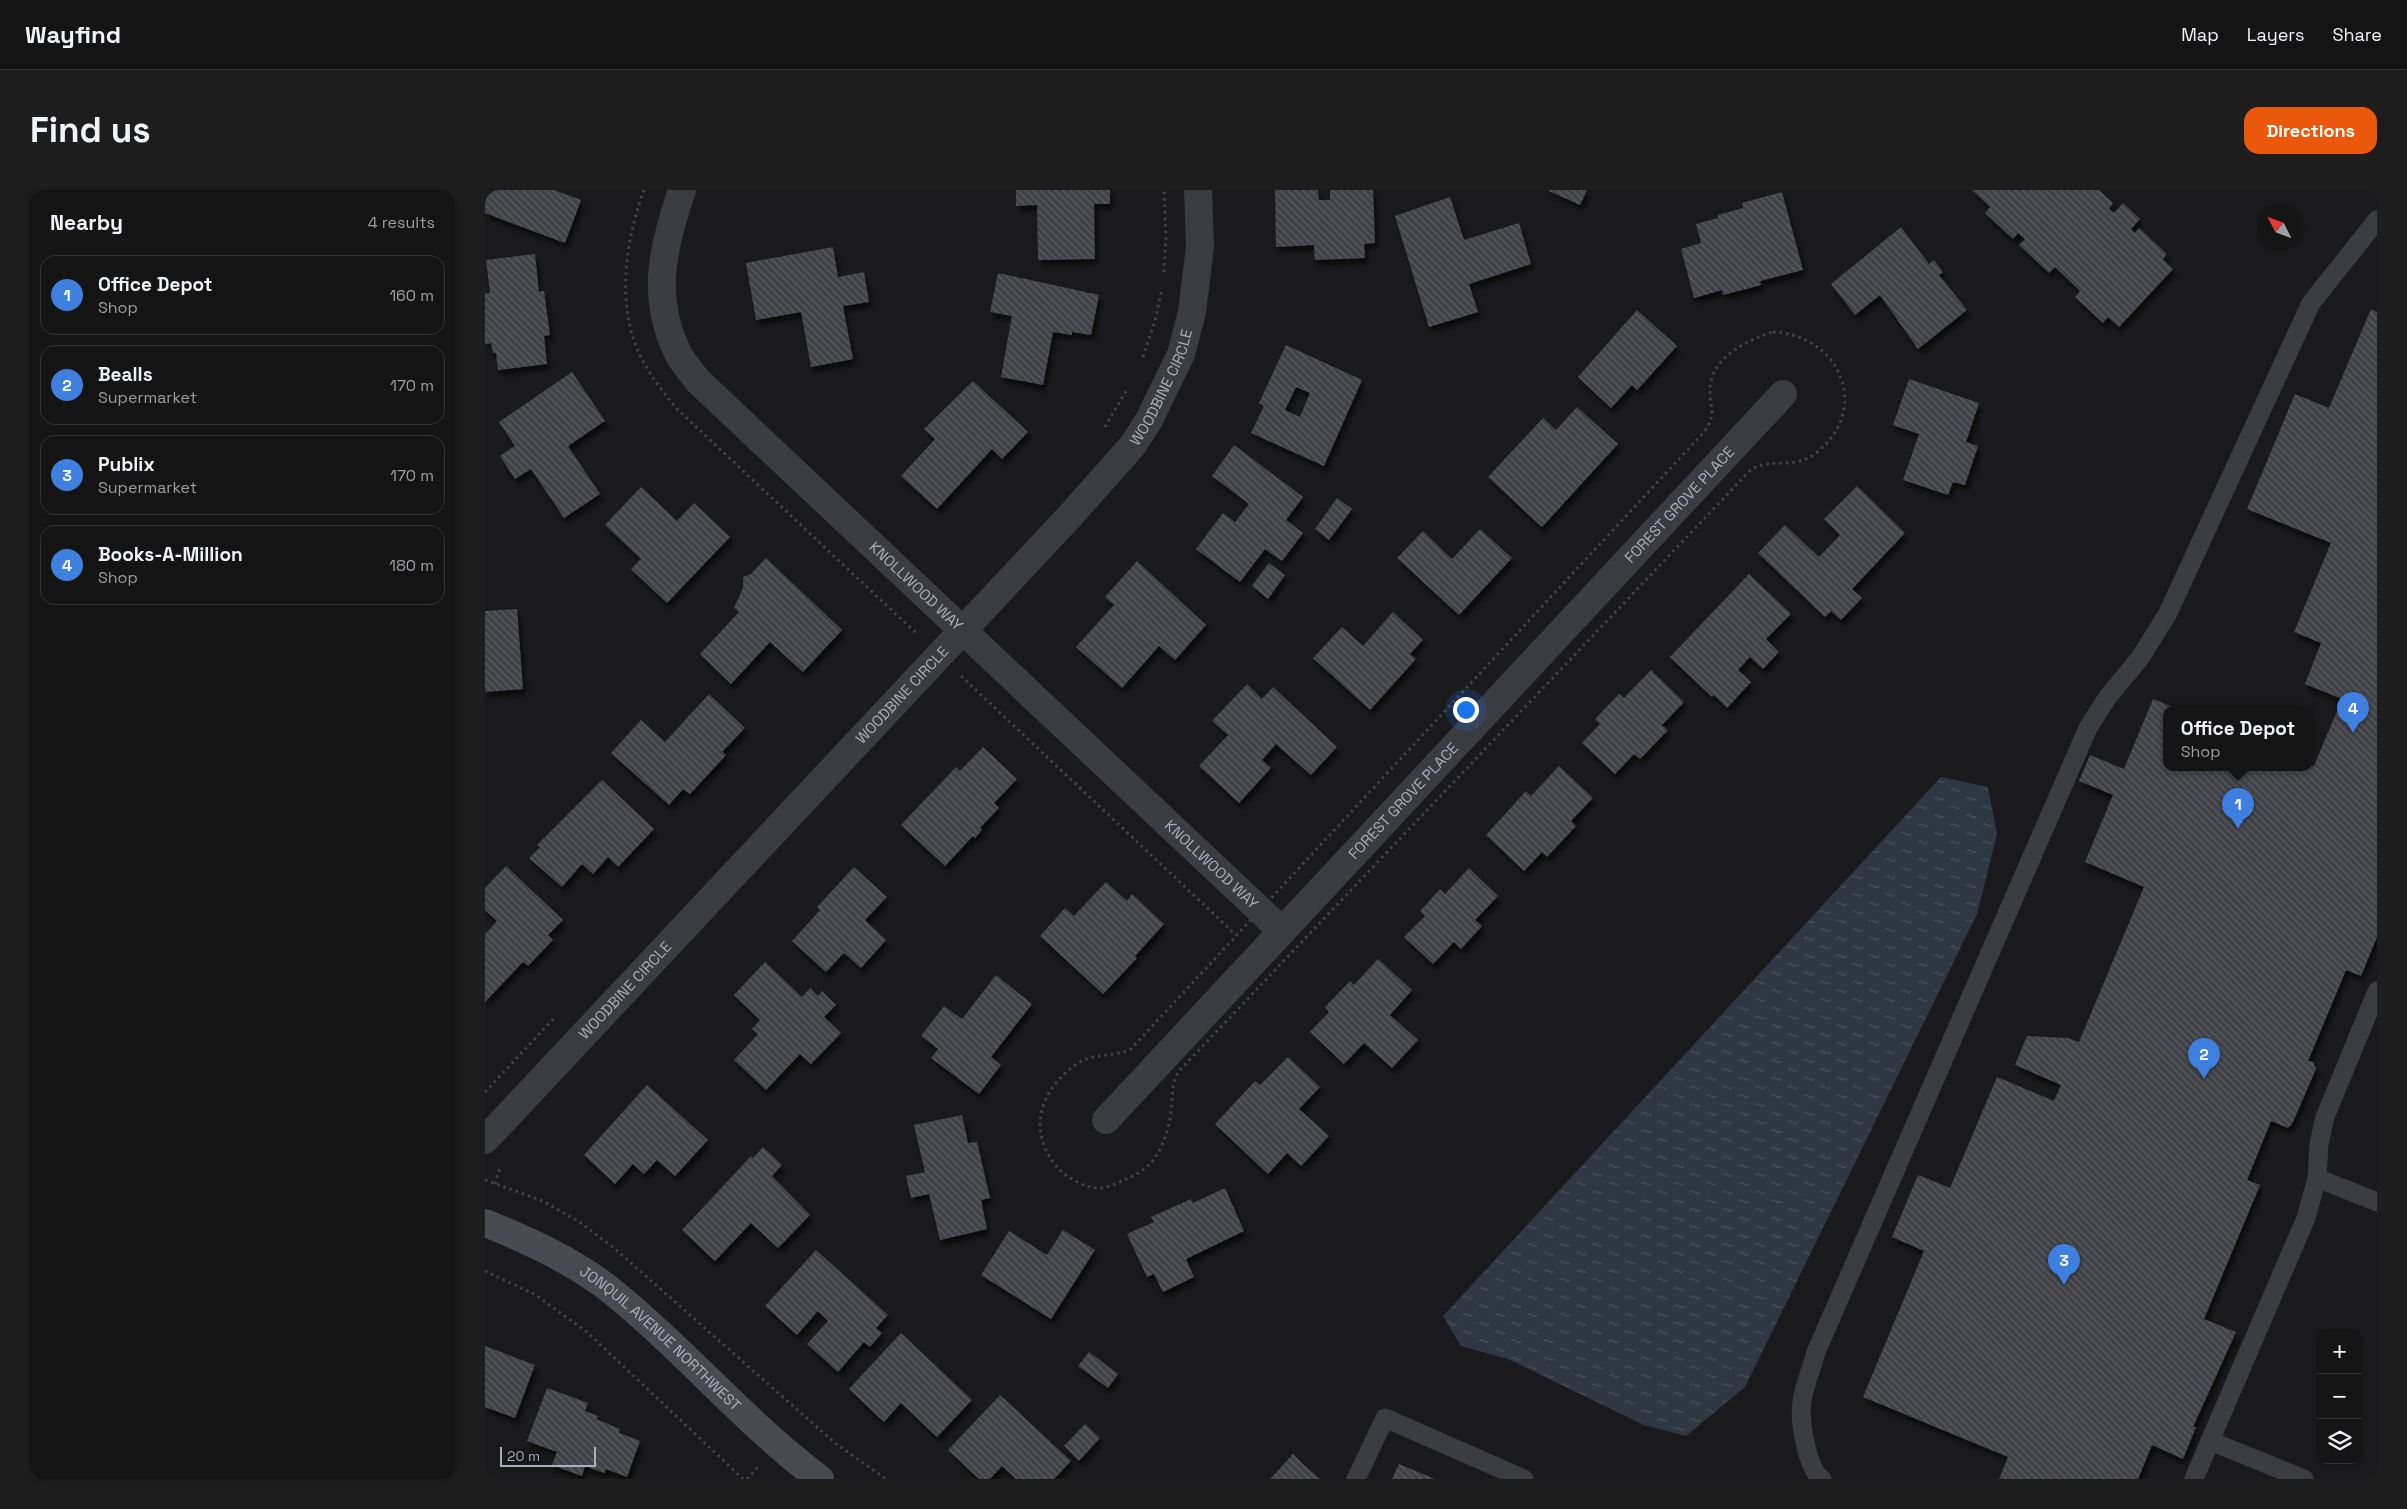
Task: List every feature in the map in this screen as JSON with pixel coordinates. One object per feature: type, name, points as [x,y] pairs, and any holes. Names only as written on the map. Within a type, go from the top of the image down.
[{"type":"street","name":"KNOLLWOOD WAY","points":[[682,190],[663,259],[660,292],[666,324],[678,354],[698,381],[1282,931]]},
{"type":"street","name":"WOODBINE CIRCLE","points":[[485,1140],[1070,516],[1133,445],[1149,420],[1181,354],[1193,312],[1200,247],[1198,190]]},
{"type":"street","name":"FOREST GROVE PLACE","points":[[1106,1120],[1783,394]]},
{"type":"street","name":"JONQUIL AVENUE NORTHWEST","points":[[485,1223],[522,1237],[573,1264],[614,1293],[806,1475]]},
{"type":"lane","points":[[1822,1479],[1816,1475],[1806,1447],[1801,1402],[1816,1352],[2088,728],[2107,698],[2140,658],[2168,613],[2311,303],[2377,220]]},
{"type":"lane","points":[[2194,1479],[2306,1218],[2317,1178],[2319,1144],[2325,1117],[2377,991]]},
{"type":"lane","points":[[2317,1178],[2377,1202]]},
{"type":"lane","points":[[1356,1479],[1385,1418],[1524,1479]]},
{"type":"lane","points":[[2210,1441],[2304,1479]]},
{"type":"path","points":[[1142,360],[1155,322],[1163,281],[1166,237],[1165,190]]},
{"type":"path","points":[[1101,433],[1130,384]]},
{"type":"path","points":[[916,634],[939,609]]},
{"type":"path","points":[[958,674],[1236,935]]},
{"type":"path","points":[[485,1092],[560,1012]]},
{"type":"path","points":[[485,1270],[534,1294],[587,1332],[743,1479]]},
{"type":"water","points":[[1941,777],[1988,787],[1997,834],[1977,914],[1745,1387],[1686,1436],[1644,1425],[1508,1359],[1461,1346],[1443,1316]]},
{"type":"building","points":[[485,190],[554,190],[581,200],[565,243],[485,213]]},
{"type":"building","points":[[1016,190],[1110,190],[1110,204],[1094,204],[1095,259],[1038,260],[1037,205],[1016,206]]},
{"type":"building","points":[[1275,190],[1318,190],[1319,200],[1330,200],[1330,190],[1373,190],[1375,243],[1364,244],[1365,258],[1315,260],[1314,245],[1276,247]]},
{"type":"building","points":[[1547,190],[1587,190],[1580,205]]},
{"type":"building","points":[[1972,190],[2099,190],[2113,203],[2109,209],[2114,213],[2123,203],[2140,219],[2131,229],[2135,233],[2139,228],[2167,254],[2163,259],[2173,269],[2119,327],[2108,317],[2103,323],[2075,297],[2080,291],[2055,267],[2049,273],[2019,245],[2025,239],[2018,233],[2013,239],[1985,213],[1990,207]]},
{"type":"building","points":[[1782,192],[1803,270],[1760,281],[1761,285],[1723,295],[1722,290],[1694,298],[1681,249],[1701,243],[1696,224],[1743,208],[1742,203]]},
{"type":"building","points":[[1450,197],[1464,240],[1519,223],[1531,264],[1469,284],[1478,312],[1429,327],[1395,216]]},
{"type":"building","points":[[1901,227],[1929,264],[1934,260],[1943,272],[1939,275],[1967,310],[1918,349],[1880,295],[1855,315],[1831,284]]},
{"type":"building","points":[[833,247],[838,277],[864,272],[869,302],[843,306],[853,359],[811,367],[801,312],[756,320],[746,263]]},
{"type":"building","points":[[535,254],[539,292],[544,291],[550,335],[544,336],[547,364],[498,370],[496,353],[493,353],[491,343],[485,344],[485,293],[490,293],[486,260]]},
{"type":"building","points":[[998,273],[1099,295],[1091,335],[1053,332],[1043,385],[1001,377],[1012,316],[990,312]]},
{"type":"building","points":[[2371,309],[2377,312],[2377,937],[2361,976],[2346,970],[2308,1061],[2313,1062],[2316,1069],[2292,1124],[2288,1128],[2271,1121],[2247,1180],[2260,1185],[2204,1319],[2236,1332],[2193,1427],[2196,1427],[2183,1459],[2152,1445],[2138,1479],[1999,1479],[2008,1457],[1863,1397],[1924,1251],[1892,1237],[1918,1175],[1950,1188],[1997,1077],[2054,1101],[2061,1085],[2015,1065],[2027,1036],[2068,1038],[2079,1042],[2144,887],[2085,862],[2113,795],[2079,781],[2090,755],[2124,769],[2153,699],[2170,706],[2163,706],[2163,771],[2313,771],[2313,766],[2342,699],[2305,684],[2321,643],[2294,632],[2331,543],[2247,509],[2295,394],[2329,408]]},
{"type":"building","points":[[1637,310],[1677,346],[1637,390],[1632,385],[1611,408],[1578,377]]},
{"type":"building","points":[[1286,345],[1362,380],[1324,466],[1251,433],[1264,406],[1259,403]],"holes":[[[1296,387],[1310,393],[1300,417],[1285,410]]]},
{"type":"building","points":[[572,372],[605,421],[568,446],[600,494],[564,518],[531,469],[515,479],[500,456],[515,446],[499,422]]},
{"type":"building","points":[[1909,379],[1979,403],[1966,442],[1978,446],[1965,485],[1953,482],[1948,495],[1903,480],[1919,434],[1893,425]]},
{"type":"building","points":[[973,381],[1028,432],[1002,459],[992,449],[937,509],[901,476],[935,439],[924,429]]},
{"type":"building","points":[[1577,407],[1618,444],[1542,527],[1488,477],[1543,418],[1556,430]]},
{"type":"building","points":[[1234,445],[1303,497],[1286,520],[1303,533],[1282,561],[1265,549],[1240,582],[1196,549],[1223,513],[1235,522],[1249,504],[1212,476]]},
{"type":"building","points":[[1857,486],[1905,533],[1852,589],[1862,598],[1841,620],[1831,611],[1825,617],[1758,553],[1785,525],[1819,557],[1840,535],[1824,519]]},
{"type":"building","points":[[641,487],[677,521],[694,503],[730,537],[667,603],[631,569],[641,559],[605,525]]},
{"type":"building","points":[[1337,498],[1352,509],[1329,540],[1315,529]]},
{"type":"building","points":[[1480,529],[1512,558],[1459,615],[1397,558],[1423,531],[1452,559]]},
{"type":"building","points":[[766,558],[842,630],[803,672],[770,642],[731,684],[700,654],[739,612],[734,608],[743,588],[743,577],[751,574]]},
{"type":"building","points":[[1137,561],[1206,625],[1175,660],[1159,646],[1122,688],[1076,647],[1114,605],[1105,597]]},
{"type":"building","points":[[1269,563],[1285,575],[1268,599],[1252,586]]},
{"type":"building","points":[[1749,574],[1791,614],[1766,639],[1779,652],[1763,669],[1750,657],[1738,670],[1751,682],[1727,708],[1714,695],[1712,697],[1670,657]]},
{"type":"building","points":[[517,609],[523,689],[485,692],[485,611]]},
{"type":"building","points":[[1393,612],[1423,640],[1410,654],[1416,659],[1370,710],[1313,658],[1342,627],[1363,646]]},
{"type":"building","points":[[1651,670],[1684,702],[1662,725],[1668,730],[1640,759],[1634,754],[1615,774],[1582,743],[1600,724],[1595,719],[1619,694],[1624,698]]},
{"type":"building","points":[[1247,684],[1262,699],[1273,687],[1337,747],[1311,775],[1276,744],[1262,760],[1271,768],[1239,803],[1199,766],[1228,735],[1212,721]]},
{"type":"building","points":[[709,694],[745,728],[722,752],[726,755],[690,794],[683,789],[669,805],[611,753],[641,720],[665,742]]},
{"type":"building","points":[[983,747],[1017,779],[994,803],[999,808],[980,828],[982,830],[975,838],[973,836],[945,866],[901,825],[956,767],[960,771]]},
{"type":"building","points":[[1559,766],[1593,798],[1571,821],[1576,826],[1547,857],[1542,852],[1524,871],[1486,835],[1526,791],[1531,796]]},
{"type":"building","points":[[602,780],[654,829],[618,867],[608,857],[593,874],[582,864],[562,887],[529,858],[540,847],[537,845]]},
{"type":"building","points":[[506,866],[563,920],[548,935],[553,940],[528,966],[523,962],[485,1002],[485,934],[497,921],[485,910],[485,888]]},
{"type":"building","points":[[854,867],[887,897],[865,920],[886,940],[861,968],[844,953],[826,972],[792,941],[820,910],[817,907]]},
{"type":"building","points":[[1469,868],[1498,896],[1475,920],[1482,926],[1461,949],[1454,942],[1433,964],[1404,937],[1425,916],[1420,911],[1440,889],[1445,894]]},
{"type":"building","points":[[1106,882],[1127,901],[1132,894],[1164,924],[1135,956],[1137,958],[1103,994],[1040,936],[1065,908],[1074,916]]},
{"type":"building","points":[[1378,959],[1412,990],[1390,1015],[1418,1040],[1392,1068],[1364,1043],[1344,1064],[1310,1032],[1329,1012],[1325,1007],[1350,981],[1354,985]]},
{"type":"building","points":[[765,962],[802,997],[810,988],[818,996],[822,991],[836,1005],[824,1017],[841,1033],[811,1064],[800,1054],[766,1090],[734,1060],[758,1034],[752,1029],[760,1020],[734,995]]},
{"type":"building","points":[[996,975],[1032,1004],[991,1057],[1001,1065],[979,1094],[931,1058],[938,1049],[921,1036],[944,1006],[962,1019]]},
{"type":"building","points":[[1288,1057],[1320,1087],[1299,1109],[1329,1136],[1301,1166],[1287,1153],[1268,1174],[1215,1124],[1255,1081],[1260,1085]]},
{"type":"building","points":[[647,1085],[708,1140],[675,1176],[657,1160],[644,1174],[633,1164],[615,1184],[584,1155]]},
{"type":"building","points":[[962,1115],[968,1143],[977,1142],[990,1198],[981,1200],[987,1229],[940,1240],[929,1194],[911,1198],[906,1176],[925,1172],[914,1125]]},
{"type":"building","points":[[763,1147],[782,1165],[772,1176],[810,1215],[778,1248],[751,1223],[715,1261],[682,1230],[751,1156],[753,1158]]},
{"type":"building","points":[[1225,1188],[1244,1231],[1186,1259],[1194,1277],[1163,1292],[1154,1274],[1147,1277],[1127,1234],[1154,1222],[1151,1217],[1191,1199],[1193,1203]]},
{"type":"building","points":[[1063,1230],[1095,1250],[1051,1319],[981,1275],[1009,1231],[1047,1255]]},
{"type":"building","points":[[816,1250],[888,1315],[876,1328],[882,1333],[870,1347],[864,1342],[838,1372],[807,1344],[828,1321],[818,1311],[797,1335],[765,1306]]},
{"type":"building","points":[[901,1333],[972,1400],[937,1437],[901,1403],[884,1422],[849,1389]]},
{"type":"building","points":[[485,1346],[535,1365],[515,1418],[485,1407]]},
{"type":"building","points":[[1089,1352],[1118,1374],[1108,1388],[1078,1366]]},
{"type":"building","points":[[547,1388],[588,1403],[585,1411],[598,1416],[596,1419],[620,1429],[619,1433],[640,1441],[627,1477],[606,1469],[604,1473],[585,1466],[582,1476],[552,1465],[557,1452],[527,1441]]},
{"type":"building","points":[[1000,1395],[1071,1461],[1054,1479],[1016,1479],[1002,1466],[990,1479],[979,1479],[948,1450]]},
{"type":"building","points":[[1085,1424],[1100,1438],[1079,1461],[1064,1446]]},
{"type":"building","points":[[1293,1454],[1304,1465],[1320,1479],[1270,1479]]},
{"type":"building","points":[[1399,1464],[1435,1479],[1392,1479]]},
{"type":"place","name":"Books-A-Million","points":[[2353,733]]},
{"type":"place","name":"Office Depot","points":[[2238,829]]},
{"type":"place","name":"Bealls","points":[[2204,1079]]},
{"type":"place","name":"Publix","points":[[2064,1285]]}]
